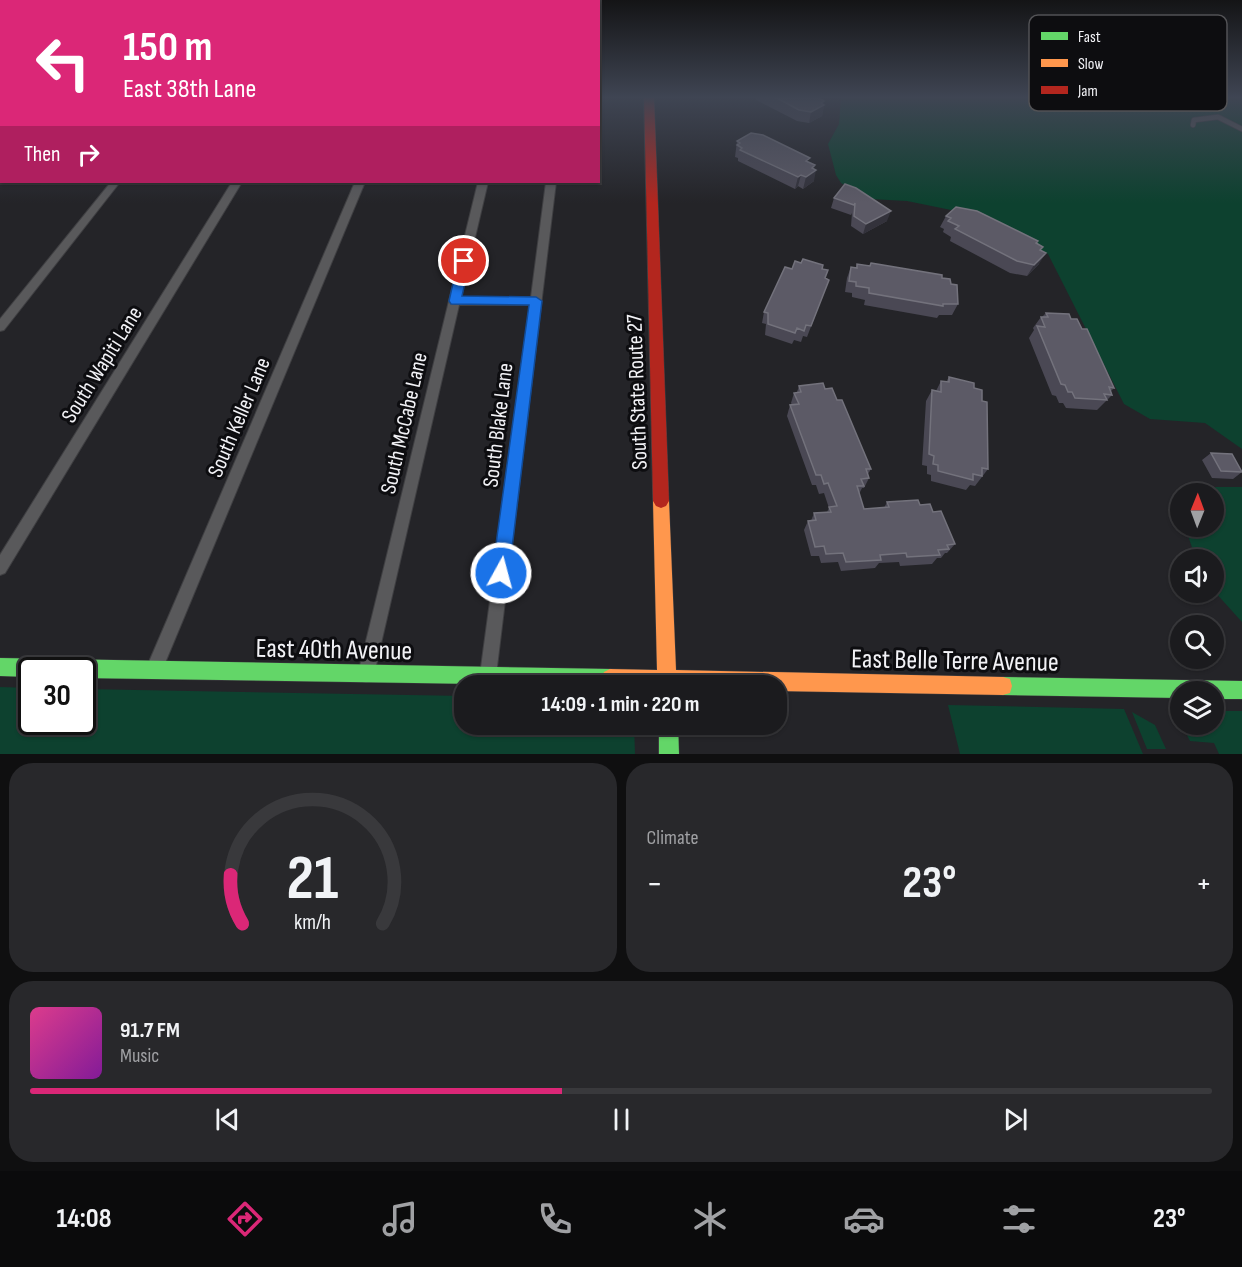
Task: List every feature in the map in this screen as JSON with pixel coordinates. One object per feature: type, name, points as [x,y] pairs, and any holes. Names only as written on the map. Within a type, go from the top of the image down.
[{"type":"street","name":"South State Route 27","points":[[650,132],[667,675]]},
{"type":"street","points":[[0,327],[115,183]]},
{"type":"street","name":"South Wapiti Lane","points":[[0,568],[236,183]]},
{"type":"street","name":"South Keller Lane","points":[[154,669],[360,183]]},
{"type":"street","name":"South McCabe Lane","points":[[366,674],[483,183]]},
{"type":"street","name":"South Blake Lane","points":[[488,675],[551,183]]},
{"type":"street","points":[[455,301],[536,301]]},
{"type":"street","name":"East 40th Avenue","points":[[0,667],[488,675]]},
{"type":"street","name":"East Belle Terre Avenue","points":[[787,684],[1242,690]]},
{"type":"street","points":[[668,735],[669,754]]},
{"type":"green space","points":[[834,132],[1242,132],[1242,449],[1205,423],[1150,419],[1124,404],[1048,254],[1001,226],[951,210],[907,201],[870,199],[841,183],[836,175],[828,144]]},
{"type":"green space","points":[[1224,487],[1242,487],[1242,622],[1224,602],[1224,549],[1193,549],[1188,537],[1224,537]]},
{"type":"green space","points":[[0,687],[18,688],[18,735],[96,735],[96,689],[454,696],[454,735],[634,735],[635,754],[0,754]]},
{"type":"green space","points":[[948,705],[1124,709],[1143,754],[960,754]]},
{"type":"green space","points":[[1224,711],[1242,711],[1242,754],[1219,754],[1214,743],[1190,741],[1187,735],[1224,735]]},
{"type":"green space","points":[[1132,712],[1155,725],[1166,749],[1147,749]]},
{"type":"building","points":[[751,133],[763,135],[810,158],[806,161],[815,165],[812,168],[816,170],[806,177],[801,175],[798,177],[740,150],[742,148],[737,145],[740,143],[737,141]]},
{"type":"building","points":[[845,184],[856,188],[891,211],[866,224],[854,216],[855,203],[854,205],[834,198]]},
{"type":"building","points":[[956,207],[977,211],[1038,241],[1036,243],[1043,247],[1040,250],[1046,253],[1034,265],[1017,261],[955,229],[959,226],[948,221],[951,218],[946,216]]},
{"type":"building","points":[[803,259],[823,265],[822,269],[828,270],[825,278],[829,280],[811,326],[806,325],[804,331],[797,328],[795,333],[768,324],[768,313],[764,312],[785,267],[792,269],[795,261],[801,263]]},
{"type":"building","points":[[871,263],[942,275],[942,278],[950,279],[951,284],[957,285],[958,304],[943,304],[943,306],[869,293],[869,288],[856,286],[856,282],[849,281],[851,267],[857,268],[857,264],[870,266]]},
{"type":"building","points":[[1046,313],[1069,314],[1071,319],[1077,319],[1082,329],[1087,329],[1114,388],[1109,387],[1112,395],[1104,394],[1107,400],[1075,398],[1072,392],[1068,392],[1065,385],[1061,384],[1037,326],[1045,327],[1041,317],[1048,317]]},
{"type":"building","points":[[949,377],[974,383],[974,388],[982,390],[982,401],[987,402],[988,469],[982,468],[982,476],[973,474],[973,480],[938,471],[938,465],[933,464],[934,456],[929,454],[932,390],[941,392],[941,381],[949,382]]},
{"type":"building","points":[[823,383],[825,389],[832,388],[837,400],[842,400],[871,469],[866,469],[869,478],[861,479],[864,486],[857,486],[864,509],[889,507],[887,502],[918,500],[920,505],[930,504],[933,512],[941,511],[955,544],[947,545],[949,549],[938,550],[940,555],[907,557],[906,553],[880,555],[881,560],[846,562],[843,553],[826,554],[824,546],[815,547],[808,521],[816,520],[814,513],[831,512],[829,507],[837,506],[828,483],[824,484],[821,475],[816,475],[790,405],[799,404],[794,393],[801,392],[799,386]]},
{"type":"building","points":[[1211,453],[1232,454],[1242,472],[1221,471]]},
{"type":"traffic: fast","points":[[0,667],[454,675]]},
{"type":"traffic: fast","points":[[1003,686],[1242,690]]},
{"type":"traffic: fast","points":[[668,735],[669,754]]},
{"type":"traffic: slow","points":[[661,501],[667,675]]},
{"type":"traffic: slow","points":[[787,682],[1003,686]]},
{"type":"traffic: jam","points":[[650,132],[661,501]]},
{"type":"route","points":[[464,261],[455,301],[536,301],[501,573]]}]
